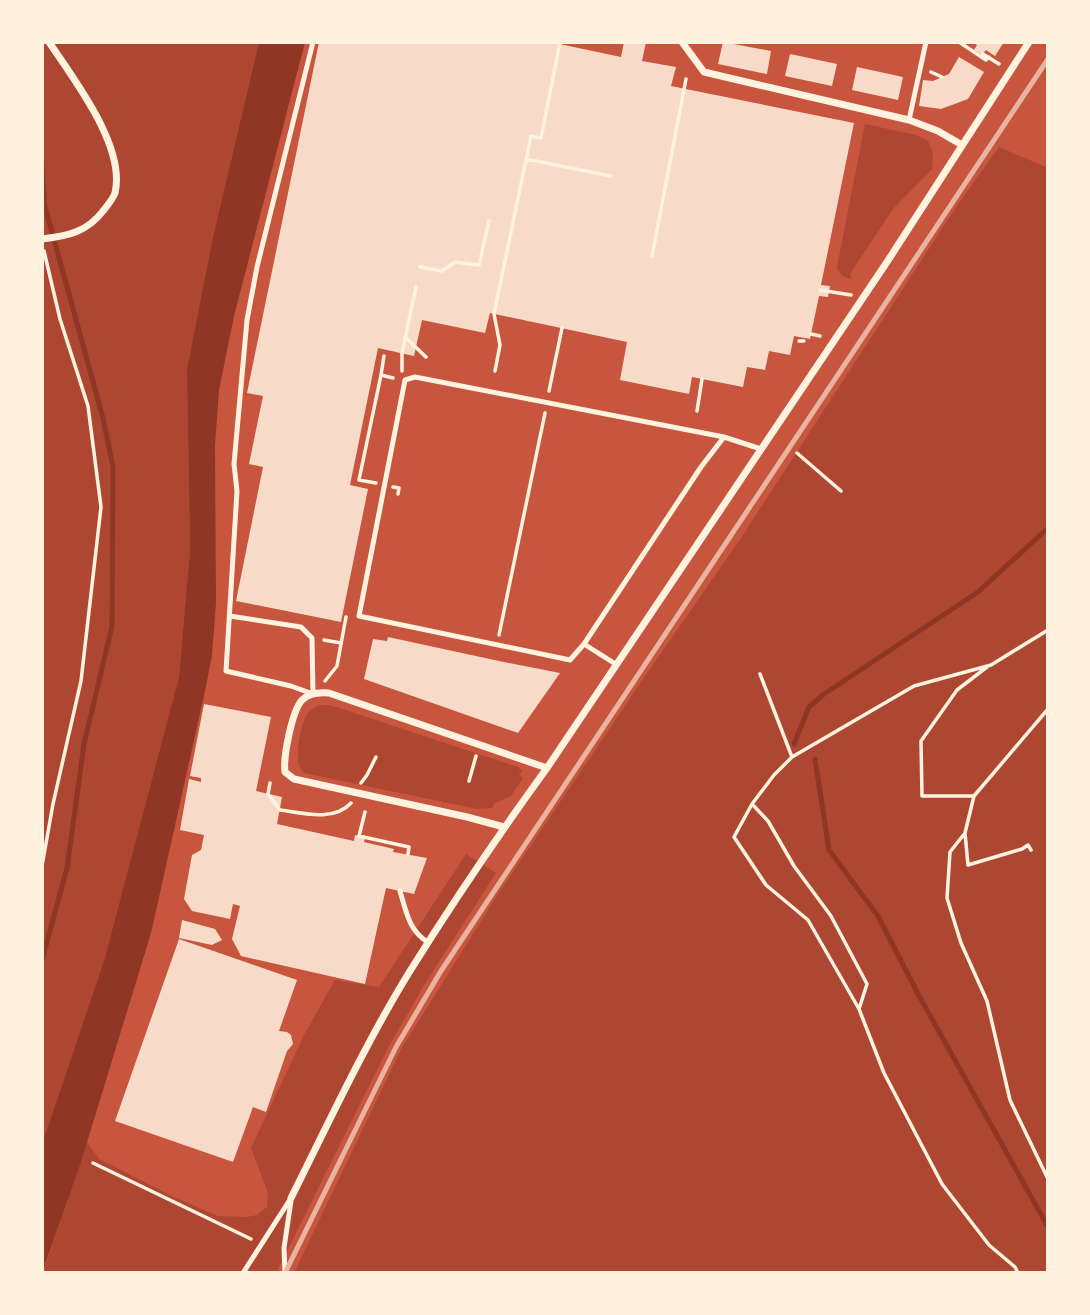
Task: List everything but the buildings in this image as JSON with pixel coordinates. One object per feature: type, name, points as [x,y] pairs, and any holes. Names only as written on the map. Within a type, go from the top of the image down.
[{"type":"street","points":[[682,42],[704,72],[909,120],[938,131],[962,145]]},
{"type":"street","points":[[291,1198],[408,973],[887,262],[1030,42]]},
{"type":"street","points":[[42,240],[76,234],[94,223],[115,195],[115,165],[107,134],[50,43]]},
{"type":"street","points":[[504,827],[294,779],[285,772],[284,759],[299,703],[313,694],[329,693],[547,768]]},
{"type":"lane","points":[[230,616],[301,627],[312,638],[313,694],[291,686],[226,671],[237,491],[234,464],[249,306],[313,42]]},
{"type":"lane","points":[[909,120],[926,42]]},
{"type":"lane","points":[[724,437],[701,467],[584,644],[570,660],[359,615],[405,380],[415,377],[724,437],[761,449]]},
{"type":"lane","points":[[584,644],[617,665]]},
{"type":"lane","points":[[400,891],[417,936],[428,942]]},
{"type":"lane","points":[[243,1273],[291,1198]]},
{"type":"lane","points":[[285,1273],[284,1248],[291,1198]]},
{"type":"path","points":[[495,371],[500,345],[494,314],[531,136],[541,138],[560,42]]},
{"type":"path","points":[[958,42],[986,60],[989,57]]},
{"type":"path","points":[[984,54],[1001,65]]},
{"type":"path","points":[[652,256],[686,79]]},
{"type":"path","points":[[526,159],[611,176]]},
{"type":"path","points":[[420,267],[442,271],[455,262],[479,265],[489,221]]},
{"type":"path","points":[[42,240],[60,319],[88,406],[101,507],[81,681],[42,866]]},
{"type":"path","points":[[402,353],[416,287]]},
{"type":"path","points":[[820,290],[850,295]]},
{"type":"path","points":[[497,645],[562,328]]},
{"type":"path","points":[[811,334],[820,336]]},
{"type":"path","points":[[405,337],[426,356]]},
{"type":"path","points":[[384,356],[359,480],[399,488],[398,495]]},
{"type":"path","points":[[381,375],[393,378]]},
{"type":"path","points":[[697,411],[702,379]]},
{"type":"path","points":[[797,453],[841,491]]},
{"type":"path","points":[[974,796],[922,796],[921,741],[957,690],[990,665],[1048,630]]},
{"type":"path","points":[[312,638],[341,643],[337,667],[313,694]]},
{"type":"path","points":[[990,665],[914,686],[792,757],[752,804],[734,837],[766,886],[808,920],[859,1009],[884,1073],[942,1184],[989,1245],[1015,1267],[1018,1273]]},
{"type":"path","points":[[760,674],[792,757]]},
{"type":"path","points":[[1031,850],[1028,845],[968,865],[965,833],[974,796],[1048,709]]},
{"type":"path","points":[[469,781],[478,743]]},
{"type":"path","points":[[270,783],[268,794],[280,810],[322,815],[347,808],[376,757]]},
{"type":"path","points":[[752,804],[768,821],[794,866],[831,916],[867,984],[859,1009]]},
{"type":"path","points":[[365,812],[359,836],[409,847],[408,854]]},
{"type":"path","points":[[965,833],[950,852],[947,898],[961,943],[987,1001],[1010,1100],[1048,1179]]},
{"type":"path","points":[[93,1163],[262,1244]]},
{"type":"shaded area","points":[[42,42],[259,42],[213,237],[187,369],[190,550],[179,677],[104,961],[42,1144]]},
{"type":"shaded area","points":[[259,42],[305,42],[234,316],[219,390],[215,445],[216,603],[212,655],[151,933],[81,1162],[42,1273],[42,1144],[104,961],[179,677],[190,550],[187,369],[213,237]]},
{"type":"shaded area","points":[[865,124],[916,135],[928,141],[933,153],[932,169],[893,209],[850,274],[852,279],[842,276],[837,267]]},
{"type":"shaded area","points":[[999,147],[1048,168],[1048,1273],[294,1273],[401,1049],[496,897],[739,541],[956,207]]},
{"type":"shaded area","points":[[319,705],[330,705],[518,767],[522,771],[519,775],[523,778],[511,796],[495,803],[492,808],[477,809],[304,773],[298,761],[300,737],[307,714]]},
{"type":"shaded area","points":[[466,854],[496,873],[424,985],[388,1048],[276,1273],[43,1273],[87,1142],[99,1159],[218,1216],[247,1217],[257,1215],[267,1207],[268,1193],[251,1148],[305,1033],[335,980],[379,987]]},
{"type":"waterway","points":[[42,162],[44,203],[103,418],[113,467],[112,626],[84,744],[67,868],[42,960]]},
{"type":"waterway","points":[[794,744],[809,707],[824,694],[978,592],[1048,528]]},
{"type":"waterway","points":[[815,759],[829,850],[878,916],[918,994],[1048,1227]]},
{"type":"railway","points":[[285,1273],[396,1047],[441,971],[1048,59]]}]
